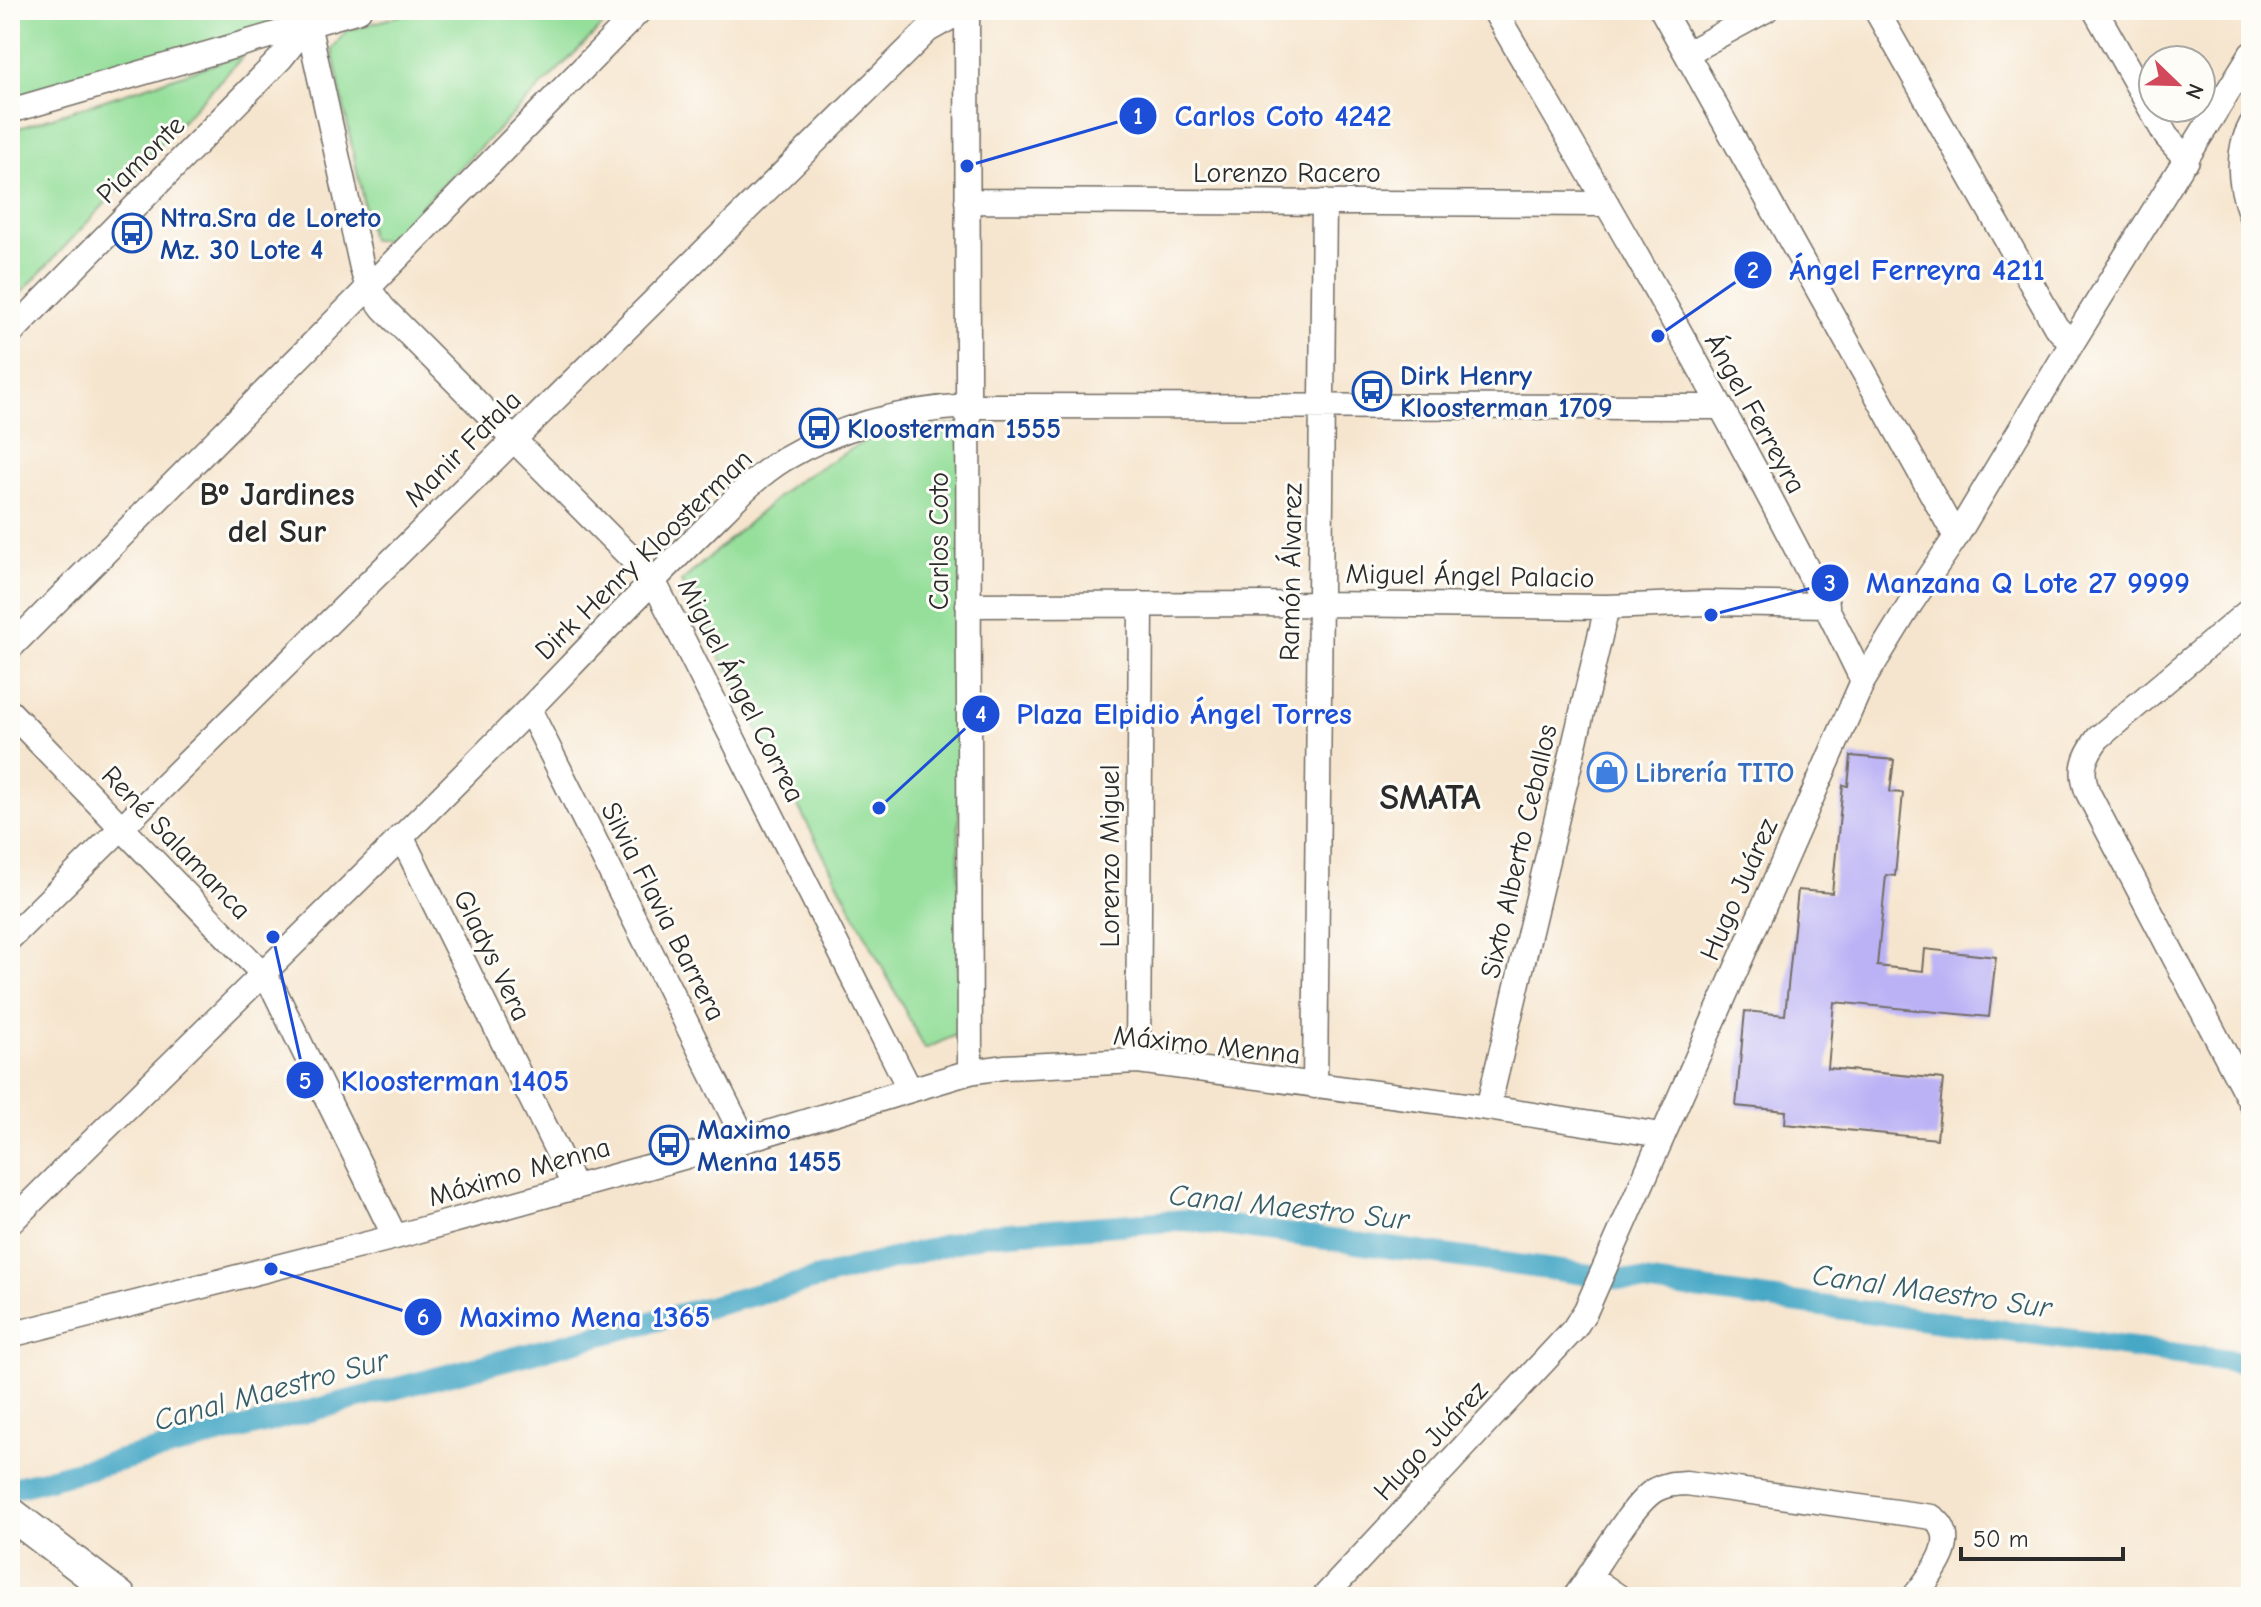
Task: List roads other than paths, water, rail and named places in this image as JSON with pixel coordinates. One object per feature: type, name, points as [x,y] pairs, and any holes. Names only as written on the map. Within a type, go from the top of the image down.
[{"type":"street","points":[[10,111],[307,17],[359,10]]},
{"type":"street","points":[[10,648],[640,10]]},
{"type":"street","name":"Carlos Coto","points":[[965,10],[970,1072]]},
{"type":"street","name":"Manir Fatala","points":[[10,938],[928,30],[965,10]]},
{"type":"street","name":"Ángel Ferreyra","points":[[1494,10],[1607,204],[1719,407],[1827,605],[1863,681]]},
{"type":"street","points":[[1662,10],[1956,537]]},
{"type":"street","points":[[1687,53],[1766,10]]},
{"type":"street","points":[[1876,10],[2056,327],[2072,343]]},
{"type":"street","points":[[2095,10],[2166,136],[2187,160]]},
{"type":"street","name":"Miguel Ángel Correa","points":[[307,17],[368,288],[383,308],[653,580],[910,1090]]},
{"type":"street","name":"Piamonte","points":[[10,334],[281,58],[307,17]]},
{"type":"street","name":"Hugo Juárez","points":[[1324,1597],[1574,1329],[1586,1310],[1863,681],[1956,537],[2251,54]]},
{"type":"street","points":[[2251,125],[2242,153],[2242,192],[2251,216]]},
{"type":"street","name":"Lorenzo Racero","points":[[967,201],[1607,204]]},
{"type":"street","name":"Ramón Álvarez","points":[[1315,1086],[1324,202]]},
{"type":"street","name":"Dirk Henry Kloosterman","points":[[10,1223],[529,709],[653,580],[753,483],[782,460],[862,424],[914,412],[967,406],[1719,407]]},
{"type":"street","name":"Lorenzo Miguel","points":[[1138,1061],[1141,604]]},
{"type":"street","name":"Miguel Ángel Palacio","points":[[968,605],[1827,605]]},
{"type":"street","name":"Sixto Alberto Ceballos","points":[[1488,1108],[1607,607]]},
{"type":"street","points":[[2251,609],[2098,738],[2086,754],[2083,765],[2083,779],[2088,793],[2251,1103]]},
{"type":"street","name":"Silvia Flavia Barrera","points":[[529,709],[745,1140]]},
{"type":"street","name":"René Salamanca","points":[[10,712],[262,973],[275,992],[395,1237]]},
{"type":"street","name":"Gladys Vera","points":[[401,836],[575,1187]]},
{"type":"street","name":"Máximo Menna","points":[[10,1335],[395,1237],[745,1140],[970,1072],[1004,1067],[1138,1061],[1488,1108],[1661,1135]]},
{"type":"street","points":[[1575,1597],[1637,1505],[1665,1484],[1686,1483],[1932,1517],[1941,1523],[1945,1549],[1937,1566],[1914,1597]]},
{"type":"street","points":[[12,1514],[120,1597]]},
{"type":"street","points":[[1590,1577],[1619,1597]]},
{"type":"waterway","name":"Canal Maestro Sur","points":[[10,1489],[984,1235],[1185,1220],[2251,1364]]},
{"type":"place","name":"Carlos Coto 4242","points":[[967,166]]},
{"type":"place","name":"Ntra.Sra de Loreto Mz. 30 Lote 4","points":[[132,233]]},
{"type":"place","name":"Ángel Ferreyra 4211","points":[[1658,336]]},
{"type":"place","name":"Dirk Henry Kloosterman 1709","points":[[1372,391]]},
{"type":"place","name":"Kloosterman 1555","points":[[819,428]]},
{"type":"place","name":"Manzana Q Lote 27 9999","points":[[1711,615]]},
{"type":"place","name":"Librería TITO","points":[[1607,772]]},
{"type":"place","name":"Plaza Elpidio Ángel Torres","points":[[879,808]]},
{"type":"place","name":"Kloosterman 1405","points":[[273,937]]},
{"type":"place","name":"Maximo Menna 1455","points":[[669,1145]]},
{"type":"place","name":"Maximo Mena 1365","points":[[271,1269]]},
{"type":"district","name":"Bº Jardines del Sur","points":[[277,512]]},
{"type":"district","name":"SMATA","points":[[1430,796]]}]
